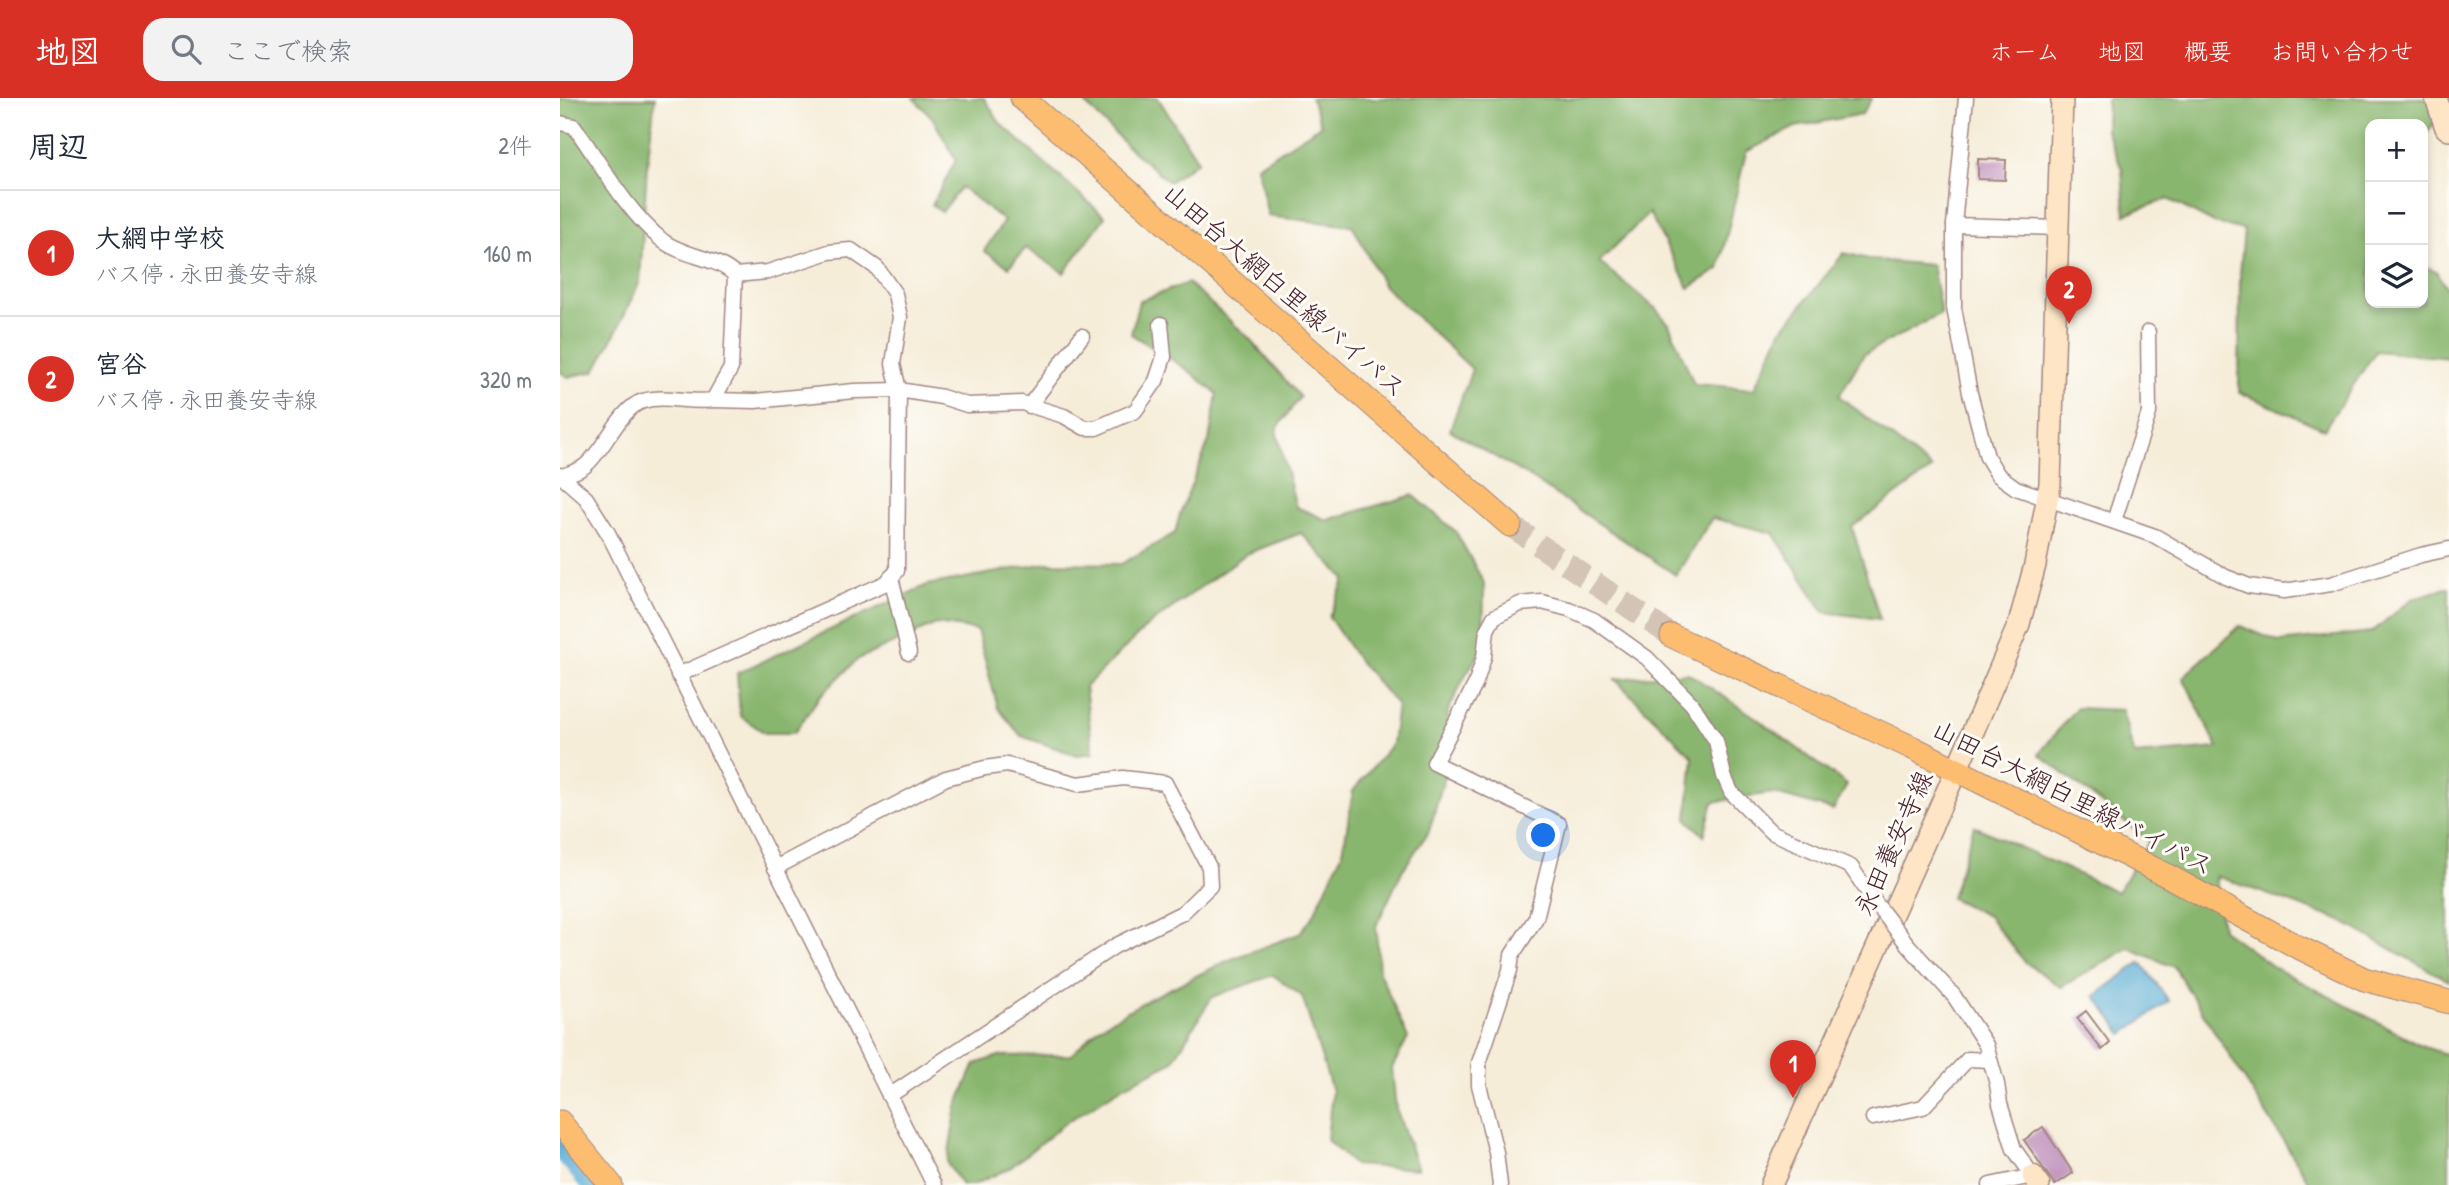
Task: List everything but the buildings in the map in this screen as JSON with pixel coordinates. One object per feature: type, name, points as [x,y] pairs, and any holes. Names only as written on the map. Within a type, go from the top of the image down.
[{"type":"main road","name":"山田台大網白里線バイパス","points":[[1022,98],[1510,525]]},
{"type":"main road","name":"山田台大網白里線バイパス","points":[[1672,636],[1957,769],[2364,979],[2449,1002]]},
{"type":"main road","points":[[560,1122],[611,1185]]},
{"type":"street","points":[[1966,98],[1954,225],[1954,308],[1970,393],[1987,457],[1998,475],[2015,488],[2155,536],[2249,586],[2284,591],[2331,584],[2421,555],[2449,549]]},
{"type":"street","name":"永田養安寺線","points":[[1771,1185],[2019,624],[2035,565],[2048,498],[2062,98]]},
{"type":"street","points":[[2435,98],[2449,130]]},
{"type":"street","points":[[560,123],[574,126],[629,205],[664,242],[728,268],[735,275],[731,368],[713,400]]},
{"type":"street","points":[[1954,225],[2059,228]]},
{"type":"street","points":[[678,675],[886,583],[897,571],[899,390],[893,364],[900,317],[895,294],[877,268],[851,250],[829,252],[768,272],[735,275]]},
{"type":"street","points":[[561,475],[584,468],[628,411],[641,401],[659,399],[755,401],[854,391],[899,390],[942,397],[967,405],[1002,406],[1022,403],[1064,416],[1085,428],[1096,428],[1135,411],[1161,369],[1164,357],[1161,324]]},
{"type":"street","points":[[2114,521],[2149,413],[2148,332]]},
{"type":"street","points":[[1029,406],[1082,336]]},
{"type":"street","points":[[561,475],[586,498],[608,533],[934,1185]]},
{"type":"street","points":[[891,577],[909,653]]},
{"type":"street","points":[[1500,1185],[1496,1152],[1479,1085],[1479,1063],[1510,970],[1512,955],[1536,918],[1559,824],[1434,763],[1475,685],[1484,657],[1487,630],[1494,617],[1520,604],[1542,602],[1569,609],[1594,620],[1647,658],[1692,704],[1716,741],[1731,792],[1771,832],[1851,867],[1908,945],[1954,996],[1986,1045],[2014,1149],[2036,1181],[1990,1185]]},
{"type":"street","points":[[775,868],[946,778],[1007,765],[1078,784],[1123,778],[1165,783],[1209,867],[1210,886],[1182,913],[1115,946],[889,1096]]},
{"type":"street","points":[[1873,1118],[1923,1107],[1968,1059],[1990,1060]]},
{"type":"green space","points":[[560,98],[655,98],[647,165],[640,281],[595,371],[568,377],[560,372]]},
{"type":"green space","points":[[913,98],[984,98],[1000,123],[1105,217],[1064,273],[1026,248],[1009,267],[984,251],[1004,221],[961,187],[942,212],[932,205],[956,160],[932,117]]},
{"type":"green space","points":[[1080,98],[1158,98],[1198,161],[1169,182],[1127,146]]},
{"type":"green space","points":[[1311,98],[1872,98],[1862,114],[1795,127],[1746,152],[1719,269],[1689,288],[1649,213],[1599,262],[1656,309],[1669,324],[1694,384],[1754,389],[1781,331],[1844,253],[1873,260],[1932,265],[1941,314],[1864,354],[1839,396],[1932,469],[1852,527],[1880,619],[1824,612],[1773,533],[1712,518],[1676,575],[1531,478],[1450,430],[1472,369],[1383,285],[1353,226],[1268,216],[1257,166],[1321,125]]},
{"type":"green space","points":[[2107,98],[2449,98],[2449,132],[2433,124],[2428,132],[2428,119],[2365,119],[2365,308],[2428,308],[2428,268],[2436,271],[2449,292],[2449,358],[2376,351],[2324,429],[2239,392],[2240,274],[2244,230],[2214,223],[2168,199],[2125,214],[2122,169],[2106,130]]},
{"type":"green space","points":[[1188,283],[1249,338],[1300,397],[1276,430],[1296,507],[1327,520],[1413,495],[1456,532],[1484,583],[1483,648],[1466,674],[1448,711],[1444,778],[1429,831],[1402,871],[1376,926],[1379,972],[1408,1038],[1392,1068],[1396,1109],[1418,1169],[1354,1165],[1327,1140],[1332,1091],[1302,996],[1273,975],[1212,997],[1172,1062],[1124,1086],[1065,1123],[1010,1168],[973,1185],[962,1185],[947,1163],[957,1106],[975,1064],[999,1056],[1071,1055],[1101,1026],[1229,960],[1299,934],[1312,918],[1343,852],[1353,791],[1392,744],[1397,705],[1357,659],[1329,617],[1345,579],[1301,533],[1246,554],[1146,627],[1085,687],[1093,753],[1076,755],[1021,736],[998,708],[977,630],[936,624],[858,659],[820,696],[794,733],[765,733],[740,716],[737,673],[927,585],[1047,563],[1121,564],[1175,533],[1209,441],[1217,394],[1188,370],[1131,334],[1139,301]]},
{"type":"green space","points":[[2449,587],[2449,981],[2339,920],[2216,876],[2222,929],[2275,968],[2427,1048],[2449,1055],[2449,1185],[2311,1185],[2174,967],[2129,948],[2061,987],[2025,962],[1988,916],[1951,898],[1974,826],[2117,892],[2149,841],[2039,754],[2076,708],[2122,710],[2134,755],[2218,748],[2183,677],[2240,626],[2279,642],[2372,632],[2412,599]]},
{"type":"green space","points":[[1688,673],[1755,717],[1847,785],[1833,810],[1772,793],[1713,802],[1704,836],[1687,819],[1693,757],[1615,679]]},
{"type":"water","points":[[2141,962],[2169,1001],[2123,1034],[2095,996]]},
{"type":"waterway","points":[[560,1143],[595,1185]]},
{"type":"tunnel","points":[[1510,525],[1672,636]]},
{"type":"place","name":"宮谷","points":[[2069,324]]},
{"type":"place","name":"大網中学校","points":[[1793,1098]]}]
